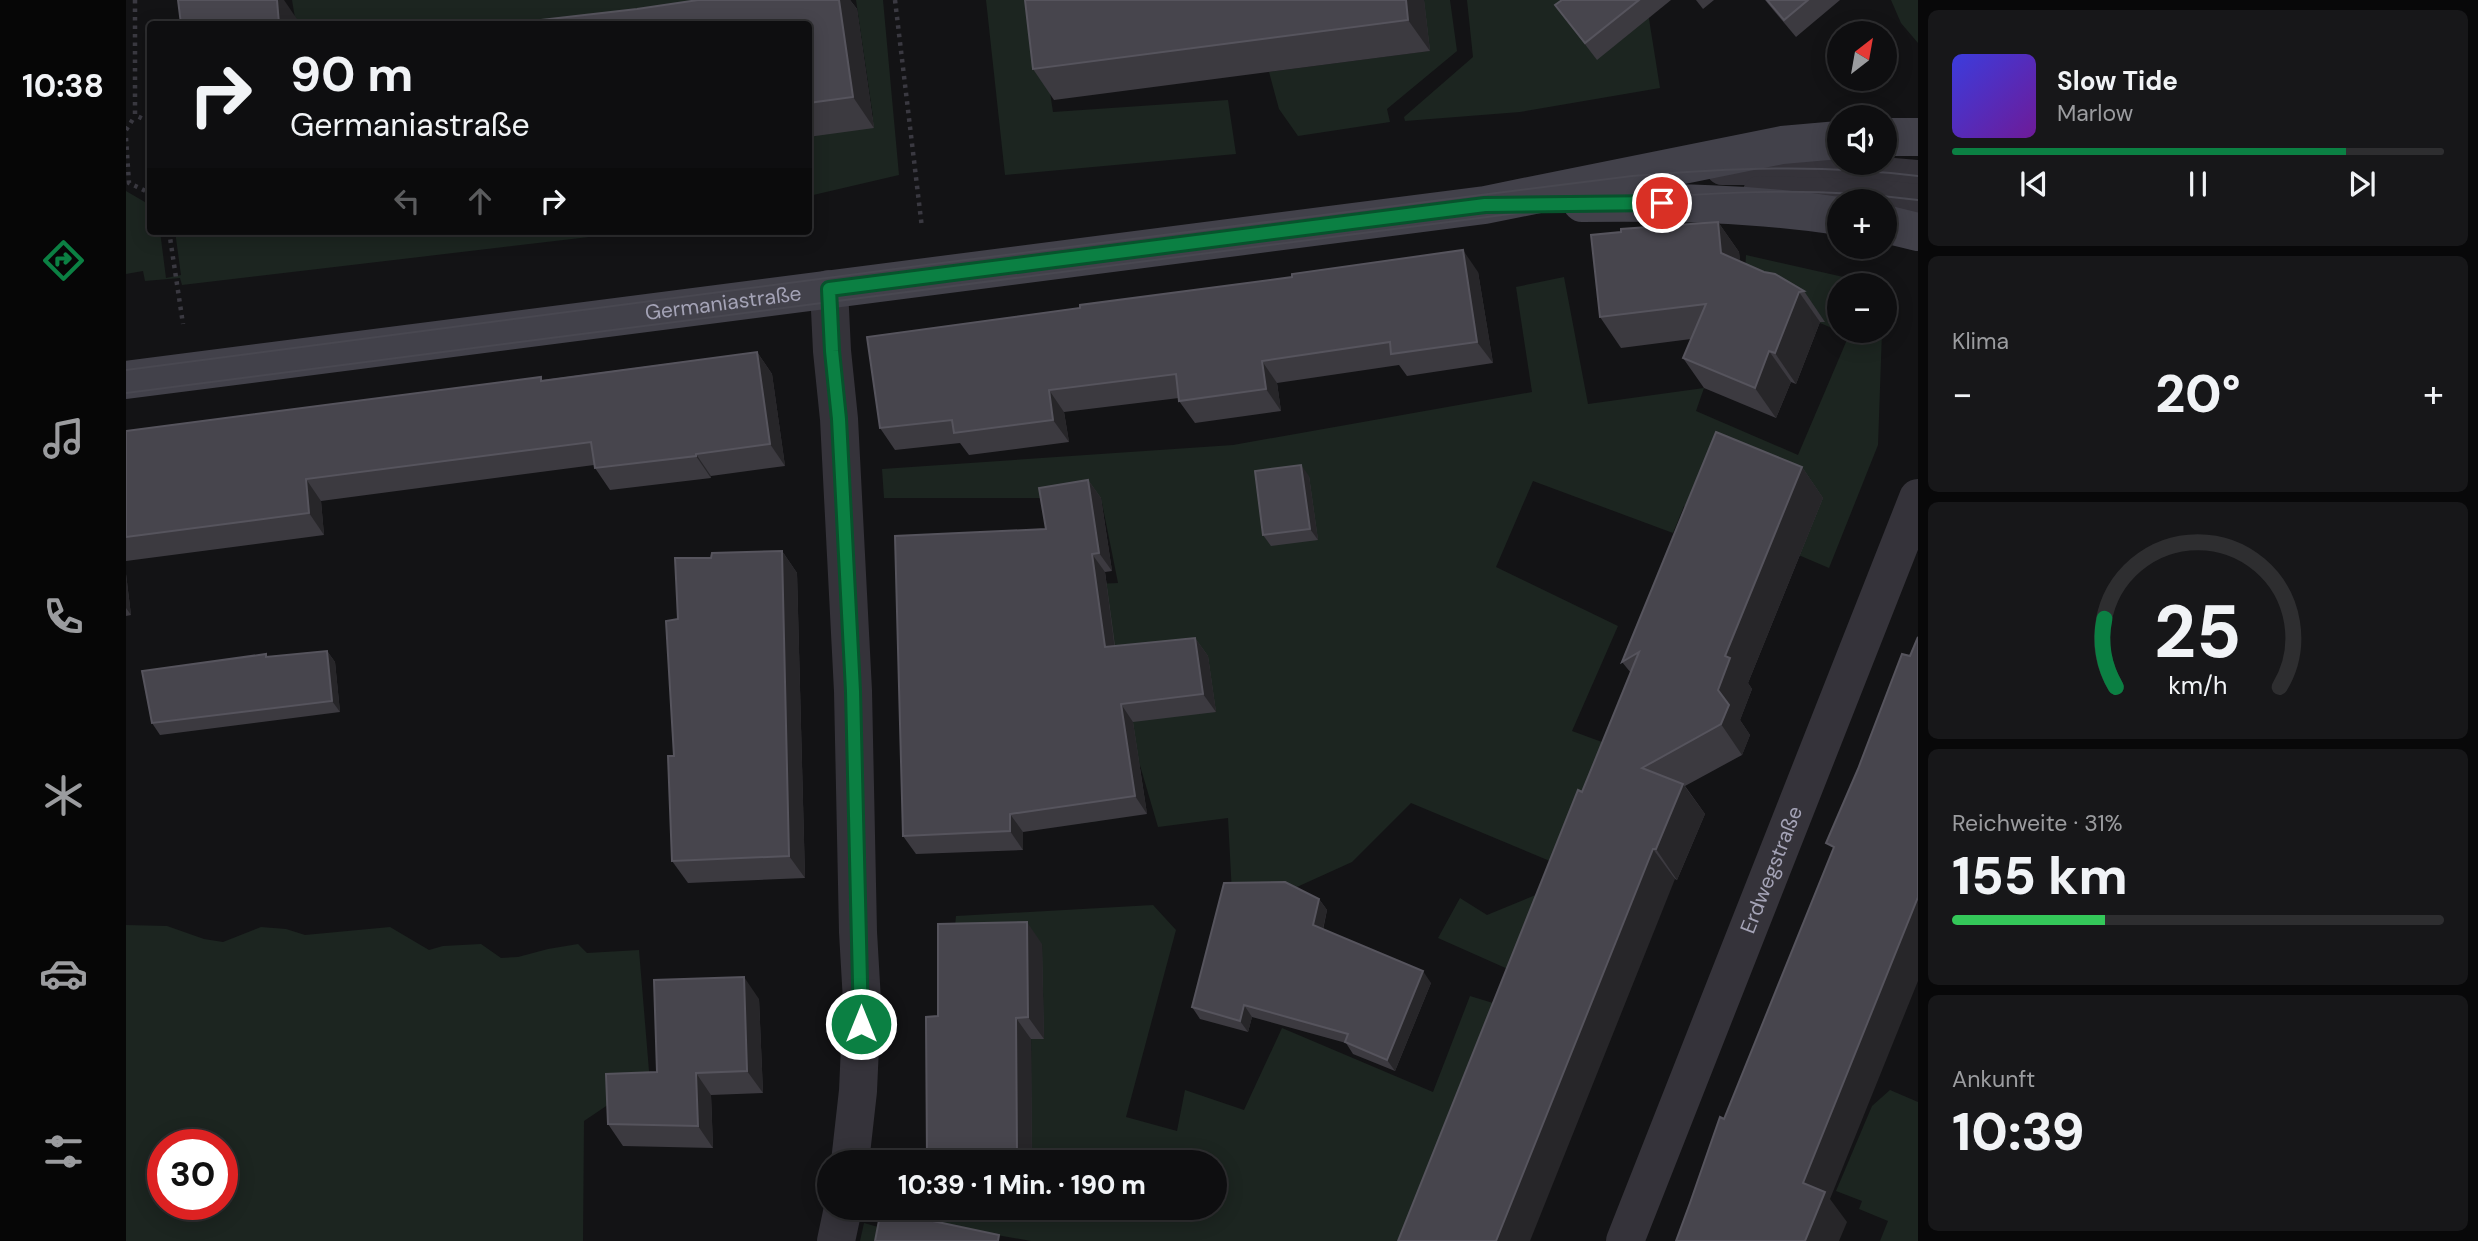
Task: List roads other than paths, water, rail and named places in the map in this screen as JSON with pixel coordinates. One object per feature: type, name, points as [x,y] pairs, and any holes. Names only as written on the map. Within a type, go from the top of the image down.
[{"type":"main road","points":[[1897,137],[1918,137]]},
{"type":"main road","name":"Germaniastraße","points":[[126,380],[1485,205],[1782,145],[1827,141]]},
{"type":"main road","name":"Germaniastraße","points":[[1485,205],[1740,204],[1827,214]]},
{"type":"main road","points":[[1897,227],[1918,232]]},
{"type":"street","points":[[829,289],[839,419],[853,691],[862,1001],[858,1091],[851,1150]]},
{"type":"street","name":"Erdwegstraße","points":[[1625,1241],[1918,498]]},
{"type":"street","points":[[836,1241],[840,1220]]},
{"type":"lane","points":[[1485,205],[1636,177],[1690,170],[1809,168],[1918,176]]},
{"type":"lane","points":[[1485,205],[1765,192],[1860,194],[1918,200]]},
{"type":"tram line","points":[[126,370],[1632,176],[1775,168],[1918,176]]},
{"type":"tram line","points":[[126,393],[1595,203],[1756,192],[1837,193],[1918,200]]}]
